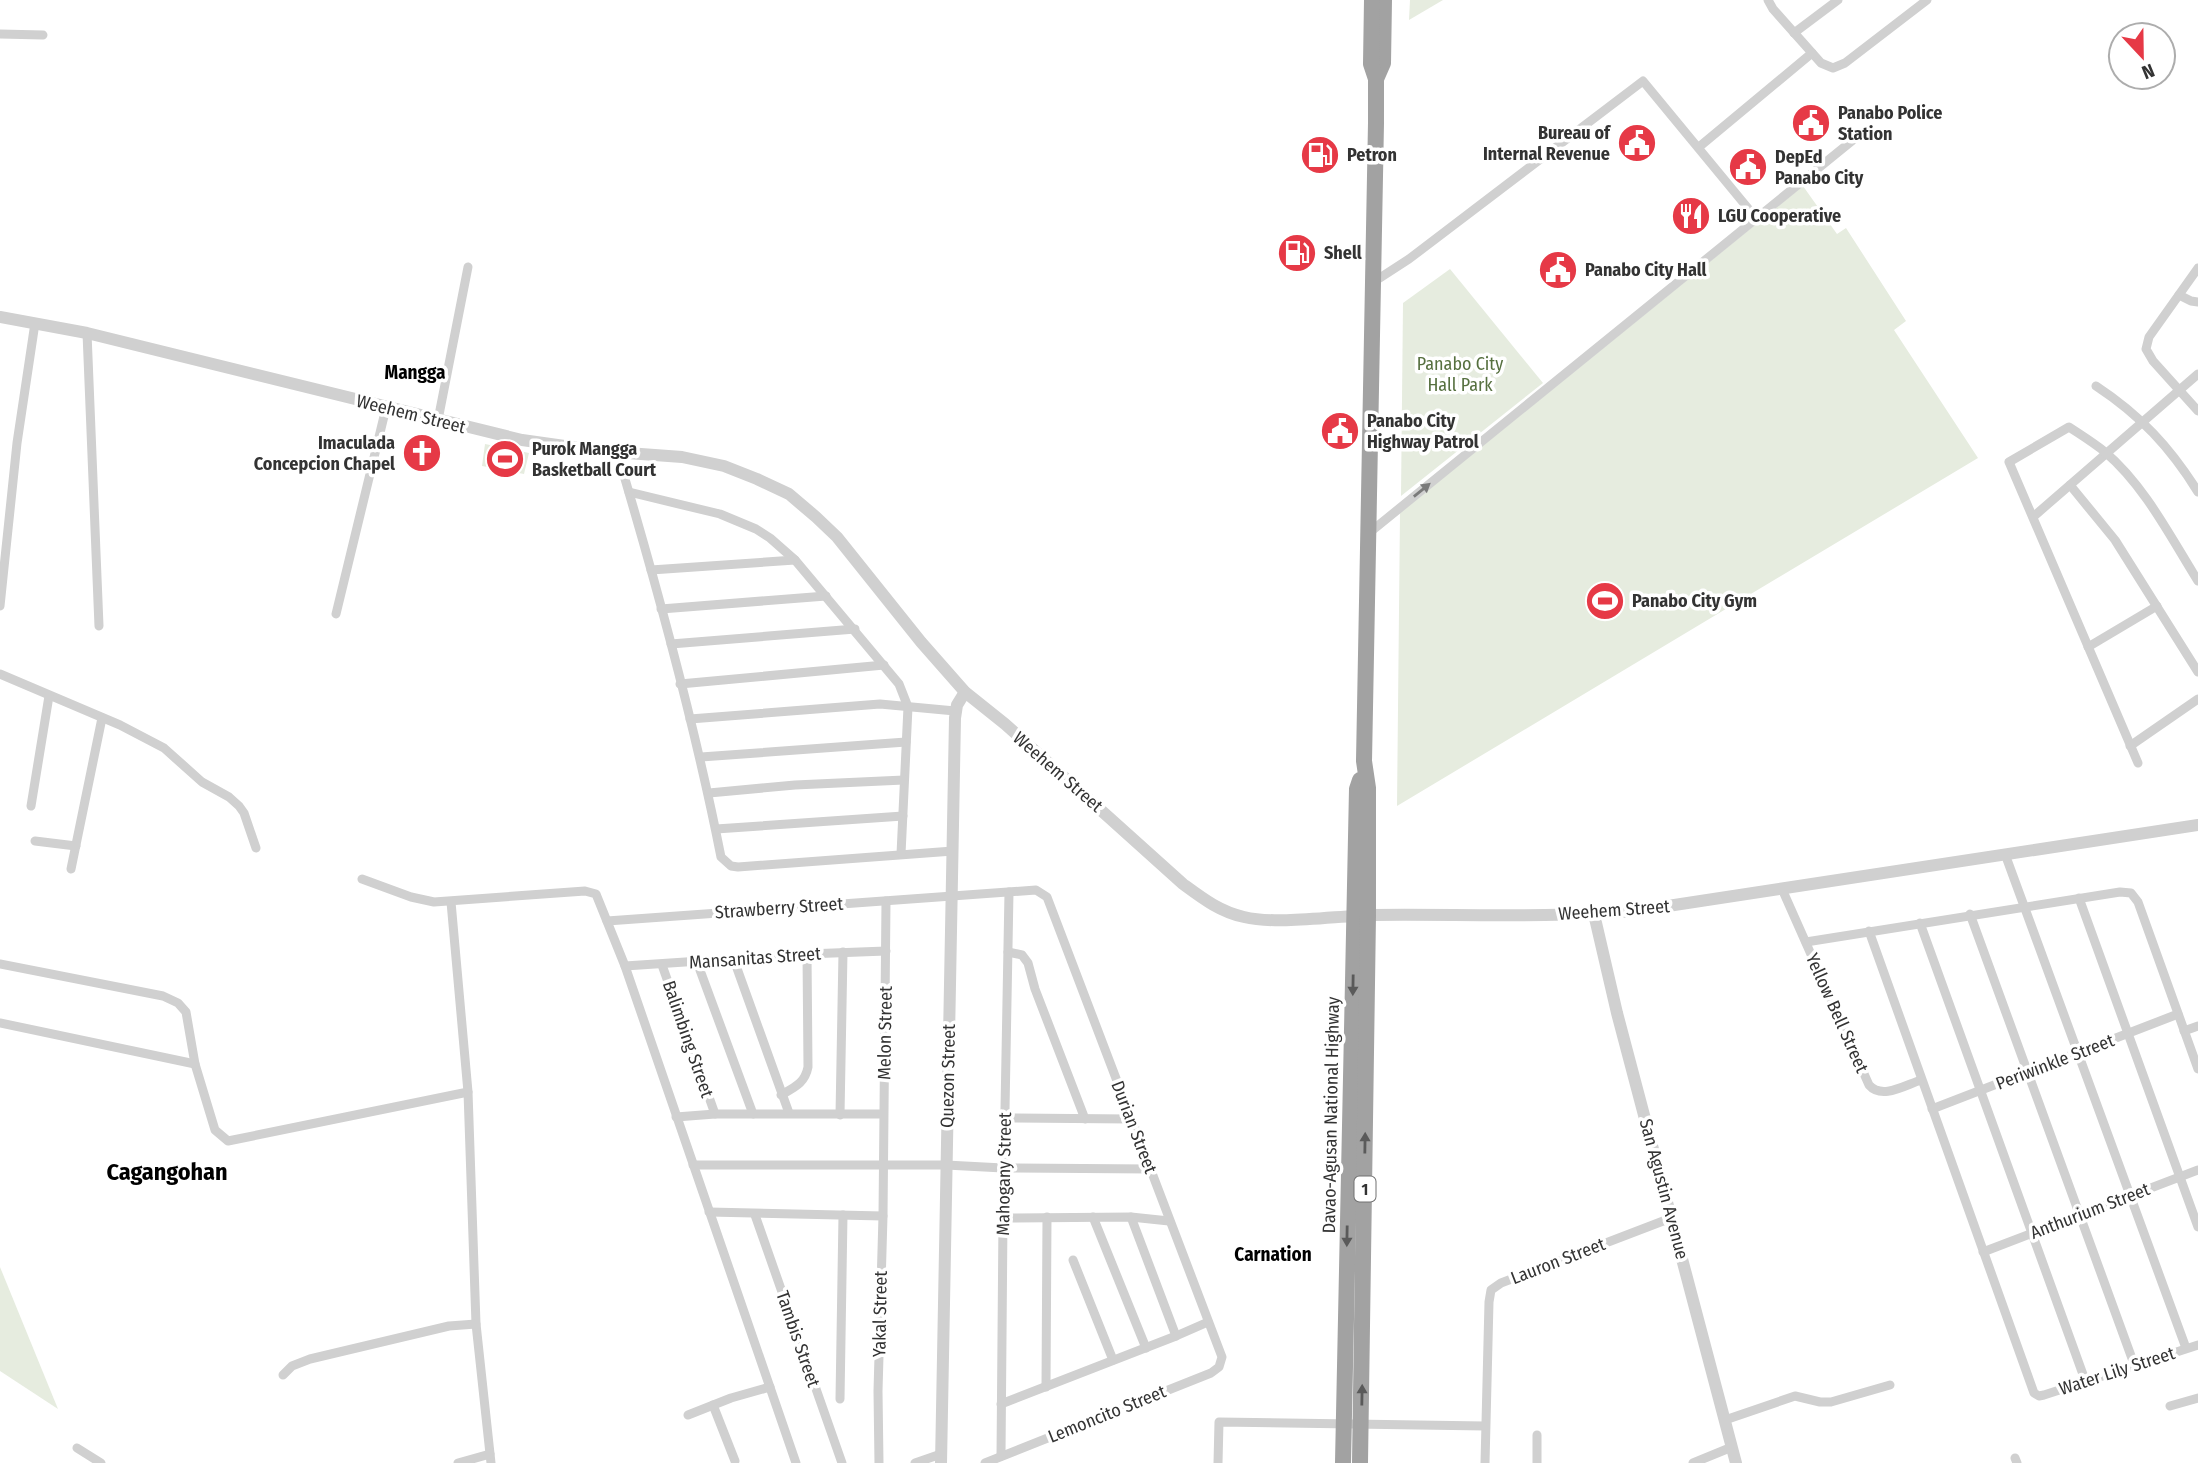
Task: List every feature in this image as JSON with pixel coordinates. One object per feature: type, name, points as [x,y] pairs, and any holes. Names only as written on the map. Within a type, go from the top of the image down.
[{"type":"highway","name":"Davao-Agusan National Highway","points":[[1344,1463],[1345,1328],[1368,788],[1364,768],[1376,79],[1371,64],[1373,0]]},
{"type":"highway","name":"Davao-Agusan National Highway","points":[[1376,79],[1383,63],[1384,0]]},
{"type":"highway","name":"Davao-Agusan National Highway","points":[[1360,1463],[1363,1329],[1361,916]]},
{"type":"highway","points":[[1345,1328],[1363,1329]]},
{"type":"street","points":[[1768,0],[1826,67],[1839,66],[1927,0]]},
{"type":"street","points":[[1794,33],[1838,0]]},
{"type":"street","points":[[0,34],[43,35]]},
{"type":"street","points":[[1699,147],[1812,53]]},
{"type":"street","points":[[1373,282],[1409,259],[1643,81],[1756,218]]},
{"type":"street","points":[[1369,533],[1853,140]]},
{"type":"street","points":[[438,420],[468,267]]},
{"type":"street","points":[[2198,268],[2149,337],[2146,349],[2198,411]]},
{"type":"street","points":[[2179,295],[2198,302]]},
{"type":"street","name":"Weehem Street","points":[[0,317],[87,333],[522,440],[704,461],[757,479],[789,494],[837,537],[965,692],[1183,884],[1208,903],[1228,912],[1257,919],[1594,914],[1635,911],[2198,825]]},
{"type":"street","points":[[0,606],[17,443],[36,323]]},
{"type":"street","points":[[87,333],[99,626]]},
{"type":"street","points":[[2033,517],[2198,374]]},
{"type":"street","points":[[2096,386],[2125,405],[2143,422],[2177,461],[2198,492]]},
{"type":"street","points":[[336,614],[386,408]]},
{"type":"street","points":[[2138,763],[2010,462],[2069,427],[2106,453],[2143,496],[2198,582]]},
{"type":"street","points":[[617,453],[643,536],[701,757],[721,857],[731,866],[953,851]]},
{"type":"street","points":[[2070,485],[2115,540],[2198,672]]},
{"type":"street","points":[[629,492],[711,512],[756,528],[795,560],[899,684],[908,707],[901,854]]},
{"type":"street","points":[[651,570],[795,560]]},
{"type":"street","points":[[662,609],[826,596]]},
{"type":"street","points":[[2088,647],[2157,606]]},
{"type":"street","points":[[671,644],[855,629]]},
{"type":"street","points":[[680,684],[884,665]]},
{"type":"street","points":[[0,674],[157,743],[172,753],[202,782],[234,802],[244,813],[256,848]]},
{"type":"street","name":"Quezon Street","points":[[940,1458],[955,710],[965,692]]},
{"type":"street","points":[[31,806],[50,696]]},
{"type":"street","points":[[2130,746],[2198,699]]},
{"type":"street","points":[[690,719],[880,704],[955,710]]},
{"type":"street","points":[[71,869],[102,718]]},
{"type":"street","points":[[701,757],[905,742]]},
{"type":"street","points":[[709,793],[795,785],[904,780]]},
{"type":"street","points":[[716,829],[903,816]]},
{"type":"street","points":[[35,841],[76,846]]},
{"type":"street","points":[[2005,854],[2186,1348]]},
{"type":"street","points":[[362,879],[411,897],[434,902],[585,891],[596,894],[625,966],[796,1463]]},
{"type":"street","name":"Yellow Bell Street","points":[[1782,889],[1869,1085],[1881,1093],[1921,1080]]},
{"type":"street","name":"Strawberry Street","points":[[607,921],[1036,890],[1047,897]]},
{"type":"street","name":"Mahogany Street","points":[[1001,1456],[1009,892]]},
{"type":"street","points":[[1806,942],[2126,892],[2135,897],[2198,1069]]},
{"type":"street","name":"Durian Street","points":[[1047,897],[1222,1357]]},
{"type":"street","points":[[2080,898],[2198,1227]]},
{"type":"street","name":"Melon Street","points":[[882,1165],[886,901]]},
{"type":"street","points":[[451,902],[468,1092],[475,1324],[490,1459],[458,1463]]},
{"type":"street","name":"San Agustin Avenue","points":[[1594,914],[1617,1013],[1736,1463]]},
{"type":"street","points":[[1970,915],[2134,1364]]},
{"type":"street","points":[[1920,923],[2085,1380]]},
{"type":"street","points":[[1869,931],[1983,1252]]},
{"type":"street","name":"Mansanitas Street","points":[[625,966],[886,951]]},
{"type":"street","points":[[840,1115],[843,952]]},
{"type":"street","points":[[1008,952],[1022,955],[1028,963],[1035,989],[1085,1119]]},
{"type":"street","points":[[781,1095],[800,1084],[808,1067],[807,954]]},
{"type":"street","points":[[734,960],[789,1113]]},
{"type":"street","points":[[698,962],[752,1114]]},
{"type":"street","points":[[0,964],[171,999],[183,1007],[188,1018],[195,1064],[215,1130],[228,1141],[468,1092]]},
{"type":"street","name":"Balimbing Street","points":[[662,965],[715,1114]]},
{"type":"street","name":"Periwinkle Street","points":[[1932,1109],[2178,1014]]},
{"type":"street","points":[[0,1023],[195,1064]]},
{"type":"street","points":[[2184,1031],[2198,1026]]},
{"type":"street","points":[[676,1117],[715,1114],[883,1114]]},
{"type":"street","points":[[1005,1118],[1130,1119]]},
{"type":"street","points":[[693,1165],[946,1165],[1150,1169]]},
{"type":"street","name":"Yakal Street","points":[[879,1463],[882,1165]]},
{"type":"street","name":"Anthurium Street","points":[[1983,1252],[2198,1170]]},
{"type":"street","points":[[709,1213],[883,1216]]},
{"type":"street","name":"Tambis Street","points":[[755,1215],[842,1463]]},
{"type":"street","points":[[840,1399],[844,1215]]},
{"type":"street","points":[[1046,1387],[1047,1217]]},
{"type":"street","points":[[1093,1217],[1146,1348]]},
{"type":"street","points":[[1003,1218],[1132,1217],[1170,1221]]},
{"type":"street","points":[[1132,1217],[1177,1336]]},
{"type":"street","name":"Lauron Street","points":[[1485,1463],[1491,1290],[1501,1283],[1671,1218]]},
{"type":"street","name":"Water Lily Street","points":[[1983,1252],[2036,1395],[2044,1395],[2198,1345]]},
{"type":"street","points":[[1073,1260],[1114,1360]]},
{"type":"street","points":[[1001,1404],[1208,1322]]},
{"type":"street","points":[[283,1375],[292,1366],[310,1359],[449,1325],[475,1324]]},
{"type":"street","name":"Lemoncito Street","points":[[985,1463],[1211,1373],[1219,1367],[1222,1357]]},
{"type":"street","points":[[1724,1420],[1795,1396],[1831,1402],[1890,1385]]},
{"type":"street","points":[[688,1415],[770,1387]]},
{"type":"street","points":[[2170,1406],[2198,1398]]},
{"type":"street","points":[[713,1405],[735,1461]]},
{"type":"street","points":[[1218,1463],[1219,1422],[1485,1426]]},
{"type":"street","points":[[1537,1435],[1537,1463]]},
{"type":"street","points":[[1693,1463],[1732,1447]]},
{"type":"street","points":[[77,1448],[101,1463]]},
{"type":"street","points":[[915,1463],[940,1458]]},
{"type":"green space","points":[[1410,0],[1443,0],[1409,20]]},
{"type":"green space","points":[[1803,186],[1837,234],[1846,228],[1906,321],[1894,330],[1978,458],[1397,806],[1400,513]]},
{"type":"green space","name":"Panabo City Hall Park","points":[[1450,269],[1543,383],[1401,496],[1403,303]]},
{"type":"green space","name":"Purok Mangga Basketball Court","points":[[485,444],[529,453],[524,474],[482,466]]},
{"type":"green space","points":[[0,1267],[58,1409],[0,1371]]},
{"type":"place","name":"Panabo Police Station","points":[[1811,123]]},
{"type":"place","name":"Bureau of Internal Revenue","points":[[1637,143]]},
{"type":"place","name":"Petron","points":[[1320,155]]},
{"type":"place","name":"DepEd Panabo City","points":[[1748,167]]},
{"type":"place","name":"LGU Cooperative","points":[[1691,216]]},
{"type":"place","name":"Shell","points":[[1297,253]]},
{"type":"place","name":"Panabo City Hall","points":[[1558,270]]},
{"type":"place","name":"Panabo City Highway Patrol","points":[[1340,431]]},
{"type":"place","name":"Imaculada Concepcion Chapel","points":[[422,453]]},
{"type":"place","name":"Purok Mangga Basketball Court","points":[[505,459]]},
{"type":"place","name":"Panabo City Gym","points":[[1605,601]]},
{"type":"district","name":"Mangga","points":[[415,372]]},
{"type":"district","name":"Cagangohan","points":[[167,1172]]},
{"type":"district","name":"Carnation","points":[[1273,1254]]}]
